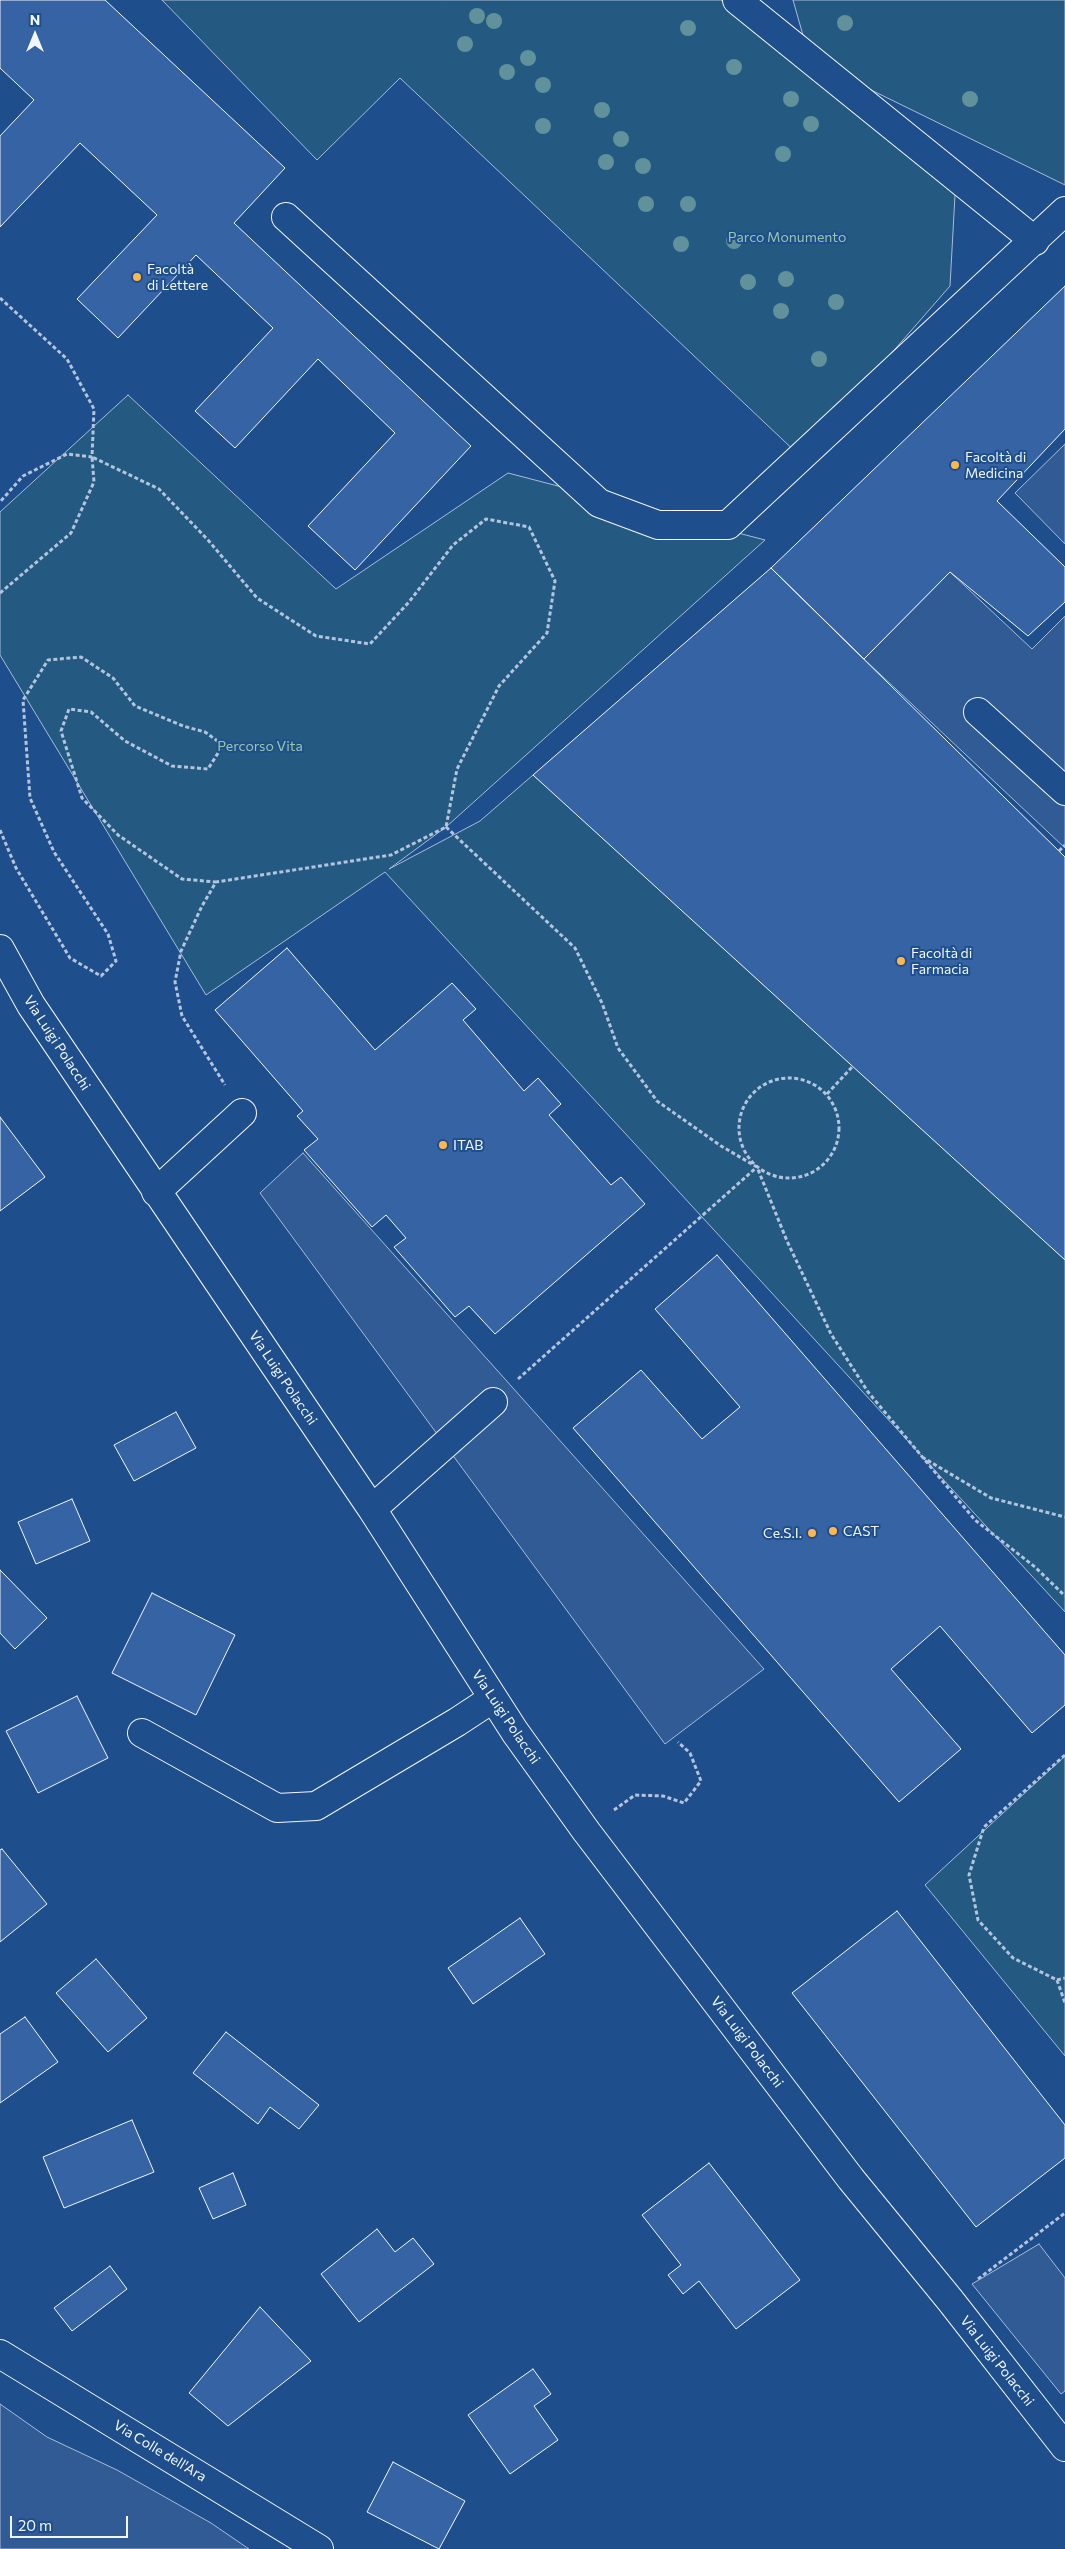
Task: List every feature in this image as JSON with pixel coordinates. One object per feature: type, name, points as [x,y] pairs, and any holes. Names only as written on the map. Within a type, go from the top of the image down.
[{"type":"street","points":[[737,0],[1035,241]]},
{"type":"street","points":[[286,216],[599,503],[658,525],[728,525],[1065,211]]},
{"type":"street","points":[[978,712],[1065,791]]},
{"type":"street","name":"Via Luigi Polacchi","points":[[0,949],[31,1005],[372,1509],[492,1698],[586,1831],[851,2179],[950,2300],[1065,2447]]},
{"type":"street","points":[[156,1192],[242,1113]]},
{"type":"street","points":[[372,1509],[493,1402]]},
{"type":"street","points":[[142,1732],[277,1808],[316,1806],[457,1722],[492,1698]]},
{"type":"street","name":"Via Colle dell'Ara","points":[[0,2354],[319,2549]]},
{"type":"path","points":[[0,298],[66,360],[94,409],[92,457],[94,482],[71,533],[0,593]]},
{"type":"path","points":[[0,502],[23,476],[68,454],[92,457],[158,489],[208,540],[257,598],[316,636],[370,644],[409,602],[453,545],[486,519],[529,527],[554,581],[547,633],[499,686],[457,769],[446,827]]},
{"type":"path","points":[[0,830],[16,868],[70,958],[101,976],[116,962],[108,934],[54,852],[30,798],[23,700],[48,660],[80,657],[113,678],[135,706],[183,726],[206,732],[223,745],[208,769],[172,766],[125,741],[91,712],[69,710],[61,731],[82,798],[112,829],[182,878],[216,882],[391,855],[446,827]]},
{"type":"path","points":[[446,827],[575,948],[602,1003],[618,1048],[657,1101],[721,1146],[757,1167],[774,1176],[792,1178],[808,1175],[822,1166],[832,1155],[840,1132],[835,1106],[827,1094],[804,1080],[789,1077],[773,1080],[759,1087],[749,1097],[742,1109],[738,1123],[740,1140],[746,1155],[757,1167],[787,1241],[831,1334],[868,1392],[975,1520],[1035,1567],[1065,1596]]},
{"type":"path","points":[[1059,851],[1065,845]]},
{"type":"path","points":[[216,882],[202,906],[181,951],[176,982],[182,1016],[242,1113]]},
{"type":"path","points":[[827,1094],[853,1066]]},
{"type":"path","points":[[493,1402],[757,1167]]},
{"type":"path","points":[[920,1456],[991,1498],[1065,1517]]},
{"type":"path","points":[[586,1831],[635,1795],[664,1796],[684,1803],[701,1781],[690,1753],[678,1742]]},
{"type":"path","points":[[1065,1754],[984,1827],[969,1875],[978,1920],[1013,1958],[1057,1980],[1065,1978]]},
{"type":"path","points":[[1057,1980],[1065,2003]]},
{"type":"path","points":[[950,2300],[1065,2214]]},
{"type":"green space","name":"Parco Monumento","points":[[162,0],[721,0],[956,177],[950,286],[801,457],[400,78],[317,160]]},
{"type":"green space","points":[[793,0],[1065,0],[1065,185],[810,60]]},
{"type":"green space","name":"Percorso Vita","points":[[128,395],[336,589],[508,473],[765,540],[446,827],[389,869],[480,821],[533,775],[1065,1212],[1065,1612],[385,872],[206,995],[0,655],[0,512]]},
{"type":"green space","points":[[1065,1756],[1065,2056],[925,1885]]},
{"type":"shaded area","points":[[1065,444],[1065,544],[1015,493]]},
{"type":"shaded area","points":[[950,572],[1032,649],[1065,616],[1065,848],[864,659]]},
{"type":"shaded area","points":[[303,1153],[764,1669],[665,1744],[260,1193]]},
{"type":"shaded area","points":[[1039,2244],[1065,2278],[1065,2391],[1061,2394],[972,2284]]},
{"type":"shaded area","points":[[0,2404],[47,2437],[117,2470],[211,2523],[249,2549],[0,2549]]},
{"type":"building","name":"Facoltà di Lettere","points":[[0,0],[105,0],[285,168],[234,223],[471,446],[355,570],[308,526],[395,433],[318,359],[235,448],[195,411],[273,328],[196,255],[118,338],[77,299],[157,215],[80,143],[0,227],[0,136],[34,100],[0,68]]},
{"type":"building","name":"Facoltà di Medicina","points":[[1065,286],[1065,429],[997,501],[1065,567],[1065,602],[1028,636],[950,572],[864,659],[771,568]]},
{"type":"building","name":"Facoltà di Farmacia","points":[[771,568],[1065,857],[1065,1260],[533,775]]},
{"type":"building","name":"ITAB","points":[[287,948],[375,1050],[452,983],[476,1009],[463,1020],[524,1091],[538,1078],[561,1104],[549,1115],[611,1185],[621,1177],[645,1204],[495,1334],[469,1306],[455,1317],[394,1247],[406,1238],[386,1215],[372,1227],[304,1150],[318,1139],[297,1116],[303,1111],[215,1010]]},
{"type":"building","points":[[0,1117],[45,1177],[0,1211]]},
{"type":"building","name":"Ce.S.I.","points":[[717,1255],[1065,1655],[1065,1705],[1032,1733],[940,1626],[891,1669],[961,1749],[899,1802],[573,1428],[641,1370],[702,1439],[740,1407],[655,1309]]},
{"type":"building","points":[[176,1412],[196,1448],[134,1481],[114,1445]]},
{"type":"building","points":[[72,1499],[90,1541],[36,1564],[18,1522]]},
{"type":"building","points":[[0,1570],[47,1618],[15,1649],[0,1633]]},
{"type":"building","points":[[152,1593],[235,1635],[196,1715],[112,1673]]},
{"type":"building","points":[[77,1696],[108,1758],[38,1793],[6,1731]]},
{"type":"building","points":[[2,1849],[47,1904],[0,1942],[0,1850]]},
{"type":"building","points":[[897,1911],[1065,2125],[1065,2158],[976,2227],[792,1993]]},
{"type":"building","points":[[520,1918],[545,1954],[473,2004],[448,1968]]},
{"type":"building","points":[[96,1959],[147,2018],[108,2052],[56,1993]]},
{"type":"building","points":[[25,2017],[58,2062],[0,2103],[0,2034]]},
{"type":"building","points":[[226,2032],[319,2105],[299,2129],[270,2107],[258,2124],[193,2073]]},
{"type":"building","points":[[132,2120],[154,2172],[64,2208],[43,2157]]},
{"type":"building","points":[[709,2163],[800,2280],[736,2329],[699,2281],[683,2294],[668,2275],[681,2265],[642,2215]]},
{"type":"building","points":[[233,2173],[246,2205],[213,2219],[199,2188]]},
{"type":"building","points":[[377,2229],[395,2252],[413,2238],[434,2264],[359,2322],[321,2274]]},
{"type":"building","points":[[110,2266],[127,2289],[72,2331],[54,2308]]},
{"type":"building","points":[[260,2307],[311,2361],[228,2426],[189,2393]]},
{"type":"building","points":[[533,2369],[551,2394],[534,2406],[558,2440],[510,2474],[468,2415]]},
{"type":"building","points":[[393,2462],[465,2501],[439,2549],[367,2512]]},
{"type":"place","name":"Facoltà di Lettere","points":[[137,277]]},
{"type":"place","name":"Facoltà di Medicina","points":[[955,465]]},
{"type":"place","name":"Facoltà di Farmacia","points":[[901,961]]},
{"type":"place","name":"ITAB","points":[[443,1145]]},
{"type":"place","name":"CAST","points":[[833,1531]]},
{"type":"place","name":"Ce.S.I.","points":[[812,1533]]}]
